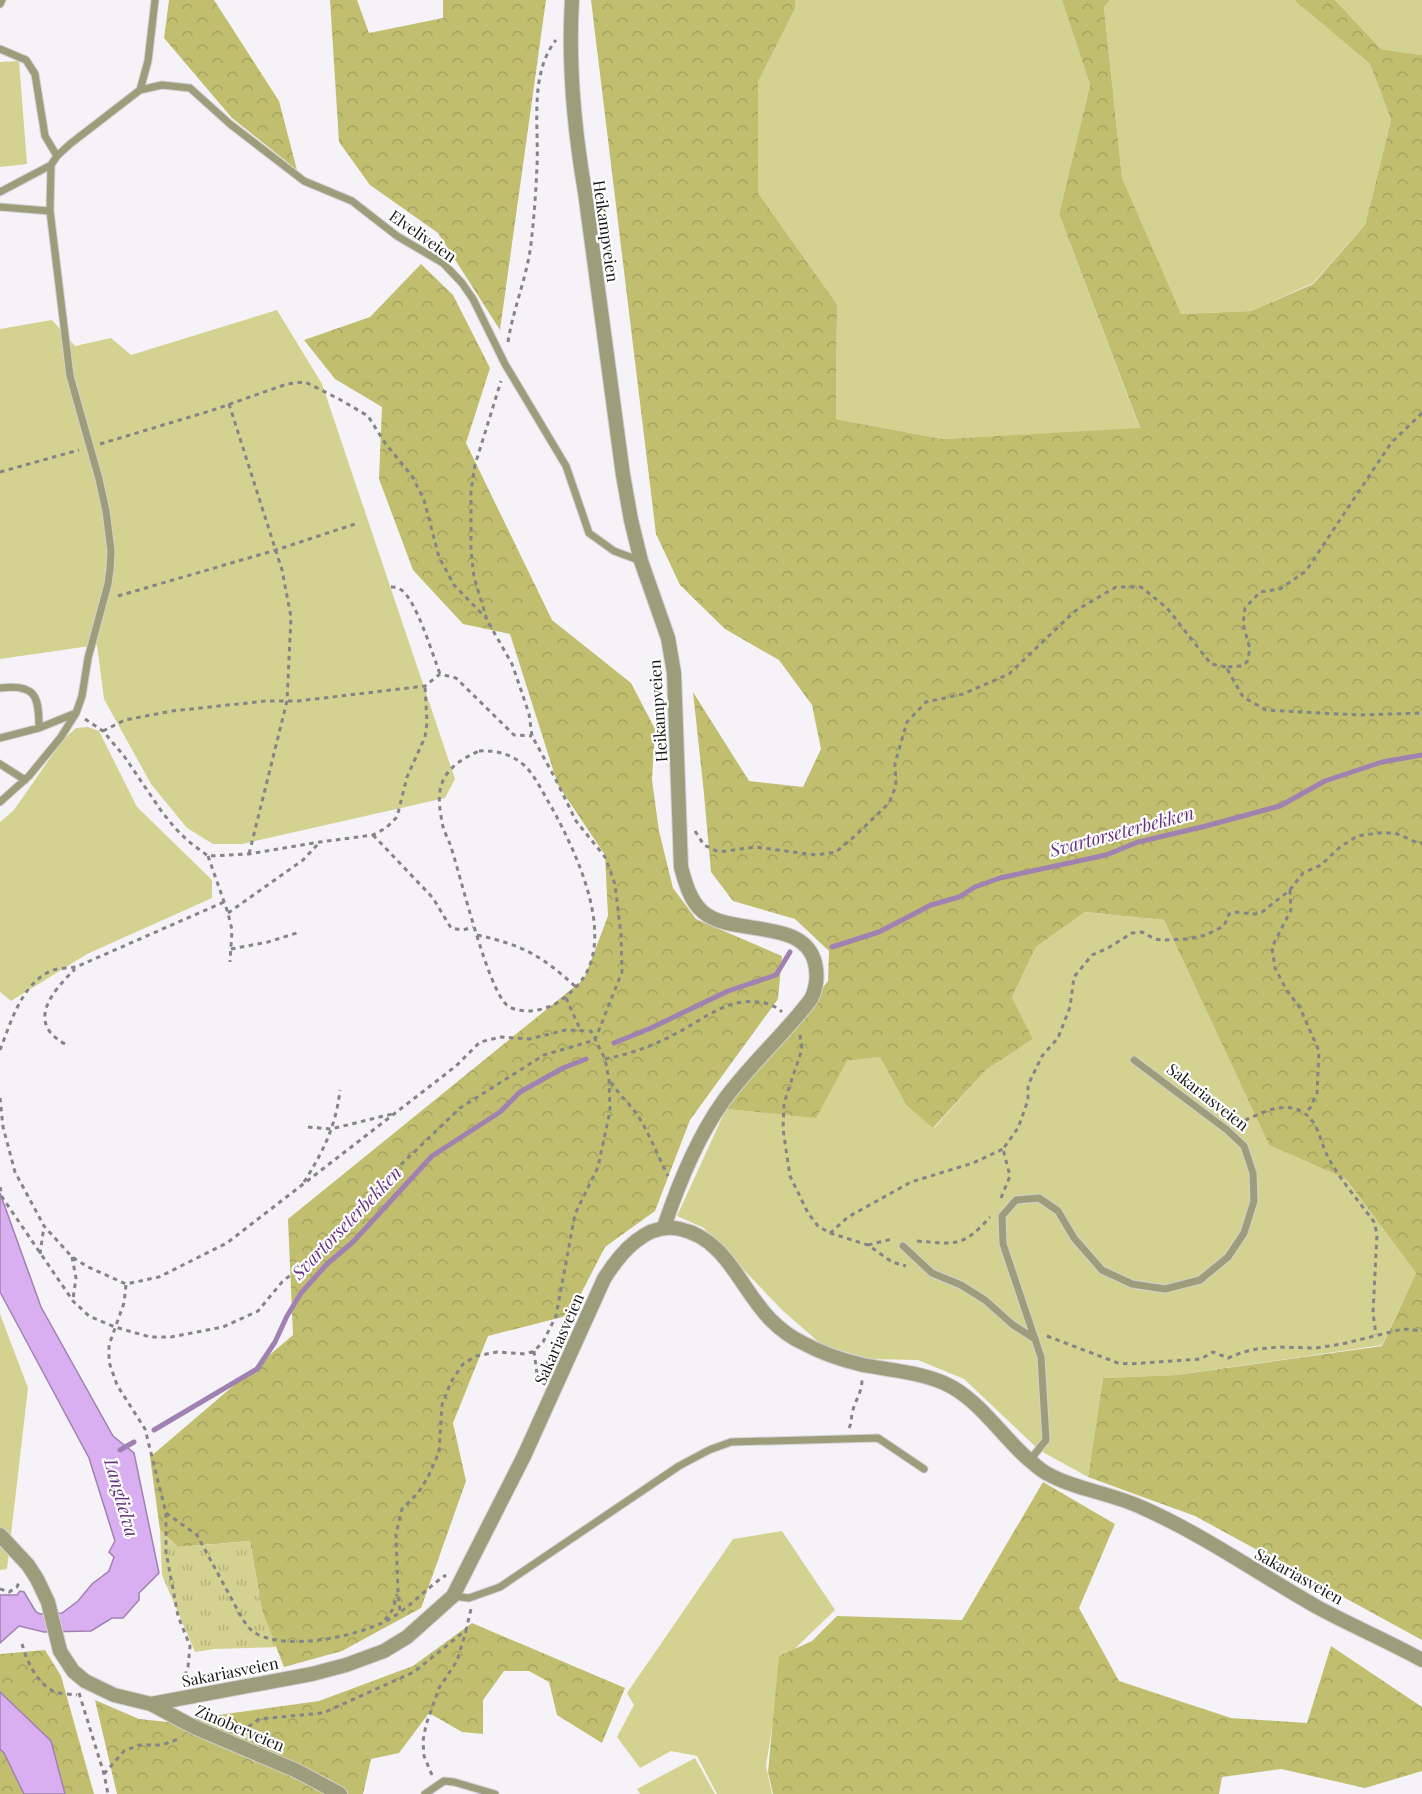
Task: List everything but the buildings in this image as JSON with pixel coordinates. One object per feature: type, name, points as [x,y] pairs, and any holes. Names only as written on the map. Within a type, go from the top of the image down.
[{"type":"street","name":"Heikampveien","points":[[572,0],[571,90],[577,146],[623,475],[641,561],[668,638],[674,673],[681,867],[690,893],[702,911],[721,922],[783,933],[802,944],[814,958],[817,976],[814,992],[792,1023],[722,1102],[708,1124],[676,1194],[664,1227]]},
{"type":"street","name":"Sakariasveien","points":[[151,1704],[312,1674],[346,1665],[384,1651],[407,1637],[453,1596],[524,1456],[604,1279],[613,1264],[630,1245],[664,1227],[692,1232],[722,1252],[771,1320],[785,1332],[813,1348],[864,1365],[926,1378],[955,1390],[975,1405],[1044,1473],[1121,1498],[1172,1522],[1319,1608],[1422,1660]]},
{"type":"street","name":"Zinoberveien","points":[[0,1535],[28,1565],[45,1594],[60,1651],[73,1671],[98,1688],[134,1701],[151,1704],[194,1727],[297,1771],[340,1794]]},
{"type":"lane","points":[[140,90],[148,61],[155,0]]},
{"type":"lane","points":[[0,50],[26,60],[35,74],[45,136],[57,156]]},
{"type":"lane","name":"Elveliveien","points":[[0,192],[51,165],[70,144],[140,90],[162,85],[190,88],[230,124],[304,181],[352,201],[398,236],[443,263],[473,299],[506,364],[566,466],[590,533],[614,551],[641,561]]},
{"type":"lane","points":[[0,802],[25,780],[61,737],[76,712],[82,696],[88,658],[110,569],[110,542],[106,511],[70,376],[50,211],[51,165]]},
{"type":"lane","points":[[0,207],[50,211]]},
{"type":"lane","points":[[0,688],[20,687],[33,694],[39,704],[39,728]]},
{"type":"lane","points":[[0,738],[39,728],[76,712]]},
{"type":"lane","points":[[0,764],[25,780]]},
{"type":"lane","name":"Sakariasveien","points":[[1030,1461],[1046,1440],[1041,1357],[1003,1244],[1002,1216],[1016,1200],[1039,1198],[1058,1211],[1074,1238],[1102,1270],[1132,1284],[1165,1289],[1200,1280],[1228,1257],[1244,1233],[1254,1201],[1253,1173],[1244,1146],[1227,1130],[1134,1060]]},
{"type":"lane","points":[[902,1242],[932,1273],[985,1300],[1013,1325],[1035,1339]]},
{"type":"lane","points":[[453,1596],[470,1598],[500,1587],[649,1485],[693,1458],[731,1442],[878,1438],[924,1469]]},
{"type":"lane","points":[[425,1794],[444,1781],[495,1794]]},
{"type":"path","points":[[0,472],[90,447],[287,384],[305,382],[368,416],[385,443],[412,476],[424,500],[439,558],[454,585],[487,620]]},
{"type":"path","points":[[229,404],[276,550],[291,617],[287,701],[249,854]]},
{"type":"path","points":[[679,808],[704,845],[719,852],[755,847],[816,855],[836,852],[889,803],[896,786],[895,764],[907,722],[926,702],[963,694],[1009,674],[1075,611],[1116,587],[1141,587],[1167,608],[1210,664],[1226,667],[1241,666],[1247,662],[1250,649],[1243,624],[1245,608],[1260,592],[1280,589],[1306,571],[1391,443],[1422,413]]},
{"type":"path","points":[[104,599],[276,550],[355,524]]},
{"type":"path","points":[[391,587],[400,589],[410,599],[440,675]]},
{"type":"path","points":[[1226,667],[1243,696],[1266,710],[1359,715],[1422,713]]},
{"type":"path","points":[[103,731],[125,720],[172,711],[425,686],[440,675],[456,678],[514,735],[532,736],[576,821],[605,857],[615,884],[621,935],[622,972],[595,1040]]},
{"type":"path","points":[[208,856],[249,854],[373,835],[386,828],[397,818],[407,777],[423,745],[427,723],[425,686]]},
{"type":"path","points":[[76,712],[103,731],[124,756],[175,828],[208,856],[232,930],[230,962]]},
{"type":"path","points":[[479,751],[501,752],[525,767],[571,842],[588,890],[595,945],[592,962],[576,987],[549,1007],[526,1012],[508,1006],[497,990],[477,935],[444,830],[440,790],[446,774],[465,757],[479,751]]},
{"type":"path","points":[[830,1233],[848,1217],[911,1182],[973,1163],[1003,1149],[1018,1128],[1028,1100],[1028,1085],[1037,1066],[1042,1056],[1058,1038],[1070,1006],[1074,977],[1092,955],[1132,933],[1142,932],[1162,940],[1190,939],[1206,935],[1224,926],[1229,914],[1234,912],[1255,914],[1262,912],[1290,890],[1303,873],[1321,865],[1339,848],[1357,836],[1395,833],[1422,843]]},
{"type":"path","points":[[373,835],[433,898],[451,928],[463,930],[474,927]]},
{"type":"path","points":[[228,913],[303,860],[320,842]]},
{"type":"path","points":[[1290,890],[1291,910],[1272,947],[1275,968],[1300,1008],[1319,1051],[1317,1093],[1305,1113]]},
{"type":"path","points":[[0,1050],[15,1012],[32,983],[53,970],[76,967],[224,902]]},
{"type":"path","points":[[231,949],[268,942],[300,932]]},
{"type":"path","points":[[477,935],[503,941],[530,952],[550,964],[576,987]]},
{"type":"path","points":[[65,1044],[53,1037],[48,1030],[45,1008],[60,984],[76,967]]},
{"type":"path","points":[[565,997],[580,1029]]},
{"type":"path","points":[[605,1059],[635,1053],[732,1004],[765,1003],[778,1008],[799,1030],[802,1049],[784,1103],[783,1129],[790,1176],[808,1213],[818,1226],[830,1233],[868,1245],[892,1262],[911,1268]]},
{"type":"path","points":[[0,1098],[3,1127],[15,1172],[44,1226],[72,1257],[126,1284],[159,1277],[227,1243],[456,1066],[480,1042],[501,1037],[529,1039],[566,1030],[591,1031],[605,1059],[609,1080],[610,1111],[598,1167],[575,1214],[556,1316],[543,1342],[534,1351],[526,1354],[497,1352],[476,1356],[463,1364],[451,1382],[442,1405],[439,1452],[418,1493],[402,1509],[396,1534],[400,1612]]},
{"type":"path","points":[[0,1187],[2,1197],[40,1254],[73,1301],[89,1316],[150,1337],[171,1337],[223,1327],[258,1311],[282,1282],[310,1258],[385,1180],[460,1108],[543,1055],[595,1040]]},
{"type":"path","points":[[609,1080],[636,1113],[676,1194]]},
{"type":"path","points":[[302,1186],[325,1148],[338,1109],[340,1090]]},
{"type":"path","points":[[1227,1130],[1267,1110],[1282,1107],[1293,1108],[1305,1113],[1314,1124],[1333,1166],[1374,1222],[1377,1234],[1373,1313],[1376,1335]]},
{"type":"path","points":[[308,1127],[332,1129],[393,1114]]},
{"type":"path","points":[[1000,1202],[1010,1176],[1003,1149]]},
{"type":"path","points":[[915,1241],[957,1243],[977,1231],[996,1210]]},
{"type":"path","points":[[40,1254],[44,1226]]},
{"type":"path","points":[[868,1245],[902,1242]]},
{"type":"path","points":[[72,1257],[76,1278],[73,1301]]},
{"type":"path","points":[[126,1284],[124,1303],[109,1345],[109,1362],[117,1385],[144,1429],[166,1513],[166,1552],[178,1616],[190,1646],[188,1667],[182,1685],[170,1700]]},
{"type":"path","points":[[1039,1331],[1054,1340],[1118,1363],[1129,1364],[1201,1359],[1213,1352],[1228,1358],[1246,1351],[1280,1347],[1316,1348],[1342,1344],[1402,1329],[1422,1331]]},
{"type":"path","points":[[534,1351],[537,1374],[550,1398]]},
{"type":"path","points":[[849,1439],[852,1414],[862,1390],[864,1365]]},
{"type":"path","points":[[166,1513],[197,1535],[243,1620],[253,1632],[265,1638],[315,1641],[344,1636],[384,1622],[449,1573],[456,1570],[466,1571]]},
{"type":"path","points":[[0,1588],[9,1592],[17,1587],[22,1572],[28,1565]]},
{"type":"path","points":[[384,1622],[393,1609],[398,1592]]},
{"type":"path","points":[[437,1785],[424,1756],[423,1741],[439,1688],[457,1661],[471,1610],[470,1598]]},
{"type":"path","points":[[229,1741],[259,1719],[323,1713],[414,1672],[466,1630]]},
{"type":"path","points":[[22,1644],[27,1662],[38,1678],[53,1690],[79,1696]]},
{"type":"path","points":[[73,1671],[108,1794]]},
{"type":"path","points":[[104,1774],[124,1751],[139,1745],[162,1745],[180,1738],[194,1727]]},
{"type":"green space","points":[[169,0],[214,0],[279,101],[297,170],[232,118],[164,38]]},
{"type":"green space","points":[[330,0],[357,0],[369,33],[443,18],[443,0],[546,0],[500,330],[438,233],[370,185],[339,142]]},
{"type":"green space","points":[[591,0],[795,0],[795,9],[758,82],[758,193],[837,304],[836,419],[943,439],[1140,428],[1059,214],[1090,85],[1062,0],[1110,0],[1104,7],[1122,178],[1181,314],[1251,311],[1313,284],[1365,225],[1391,120],[1370,64],[1294,0],[1335,0],[1381,49],[1422,55],[1422,1640],[1195,1516],[1088,1477],[1103,1378],[1177,1375],[1382,1346],[1416,1273],[1346,1179],[1269,1145],[1164,920],[1085,912],[1036,947],[1012,997],[1033,1039],[986,1070],[933,1128],[906,1105],[880,1057],[847,1061],[816,1118],[726,1109],[828,981],[829,951],[795,919],[733,901],[711,872],[693,692],[749,781],[803,787],[821,749],[812,705],[779,660],[725,629],[680,585],[656,534]]},
{"type":"green space","points":[[795,0],[1062,0],[1090,85],[1059,214],[1140,429],[943,439],[836,419],[837,304],[758,193],[758,82],[795,9]]},
{"type":"green space","points":[[1110,0],[1294,0],[1370,64],[1391,120],[1365,225],[1313,283],[1251,311],[1180,314],[1122,179],[1104,7]]},
{"type":"green space","points":[[1335,0],[1422,0],[1422,55],[1381,49]]},
{"type":"green space","points":[[19,61],[27,164],[0,167],[0,62]]},
{"type":"green space","points":[[421,264],[453,295],[490,368],[466,443],[552,620],[631,683],[655,729],[652,780],[659,831],[673,888],[696,919],[782,956],[778,999],[690,1120],[655,1211],[605,1247],[570,1315],[488,1336],[453,1423],[466,1481],[421,1608],[342,1651],[284,1667],[262,1611],[250,1541],[178,1547],[160,1530],[150,1457],[293,1335],[288,1219],[584,979],[608,916],[605,855],[558,785],[510,634],[463,624],[413,570],[379,479],[382,407],[335,379],[304,340],[370,317]]},
{"type":"green space","points":[[277,310],[322,384],[455,779],[445,798],[242,844],[213,844],[187,828],[151,784],[104,699],[97,645],[0,659],[0,329],[52,320],[75,346],[111,338],[131,355]]},
{"type":"green space","points":[[88,727],[99,731],[137,807],[212,880],[212,898],[87,954],[11,1001],[0,992],[0,822],[14,810],[62,741],[76,728]]},
{"type":"green space","points":[[1085,912],[1164,920],[1269,1145],[1346,1179],[1416,1273],[1382,1345],[1177,1375],[1103,1378],[1088,1477],[1039,1450],[964,1379],[918,1360],[869,1359],[822,1345],[781,1309],[704,1228],[677,1216],[726,1109],[815,1117],[847,1061],[880,1057],[906,1105],[934,1128],[986,1070],[1033,1039],[1012,997],[1036,947]]},
{"type":"green space","points":[[0,1314],[28,1388],[7,1569],[0,1570]]},
{"type":"green space","points":[[1043,1482],[1115,1524],[1079,1608],[1119,1681],[1231,1718],[1307,1723],[1331,1646],[1422,1707],[1422,1771],[1365,1788],[1281,1769],[1222,1777],[1219,1794],[773,1794],[768,1772],[779,1656],[812,1641],[837,1616],[962,1620]]},
{"type":"green space","points":[[160,1530],[178,1547],[250,1541],[262,1611],[277,1647],[214,1649],[195,1652],[162,1575]]},
{"type":"green space","points":[[782,1531],[835,1610],[783,1660],[766,1766],[772,1794],[717,1794],[697,1756],[671,1751],[640,1768],[617,1737],[634,1705],[627,1693],[733,1539]]},
{"type":"green space","points":[[472,1623],[625,1688],[602,1743],[557,1715],[549,1682],[529,1671],[504,1671],[483,1700],[483,1734],[462,1732],[429,1713],[399,1753],[371,1759],[363,1794],[117,1794],[95,1700],[139,1719],[168,1722],[319,1701],[413,1666]]},
{"type":"green space","points":[[45,1650],[61,1676],[94,1794],[0,1794],[0,1654]]},
{"type":"green space","points":[[695,1758],[715,1794],[640,1794],[637,1789]]},
{"type":"water","name":"Langlielva","points":[[0,1193],[41,1307],[113,1436],[134,1453],[159,1573],[139,1593],[139,1600],[123,1618],[112,1618],[91,1631],[44,1632],[19,1626],[0,1643],[0,1595],[17,1595],[20,1591],[24,1592],[36,1612],[40,1614],[62,1613],[109,1571],[114,1557],[109,1552],[115,1541],[89,1458],[0,1292]]},
{"type":"water","points":[[0,1692],[51,1741],[65,1794],[24,1794],[0,1749]]},
{"type":"waterway","name":"Svartorseterbekken","points":[[832,947],[879,932],[931,905],[959,897],[975,887],[1000,878],[1106,855],[1138,842],[1280,806],[1325,781],[1382,762],[1422,755]]},
{"type":"waterway","name":"Svartorseterbekken","points":[[614,1043],[728,991],[776,975],[790,952]]},
{"type":"waterway","name":"Svartorseterbekken","points":[[154,1430],[257,1369],[275,1342],[301,1293],[327,1264],[353,1242],[432,1156],[500,1112],[520,1092],[563,1068],[586,1059]]},
{"type":"waterway","name":"Svartorseterbekken","points":[[120,1450],[134,1442]]}]
